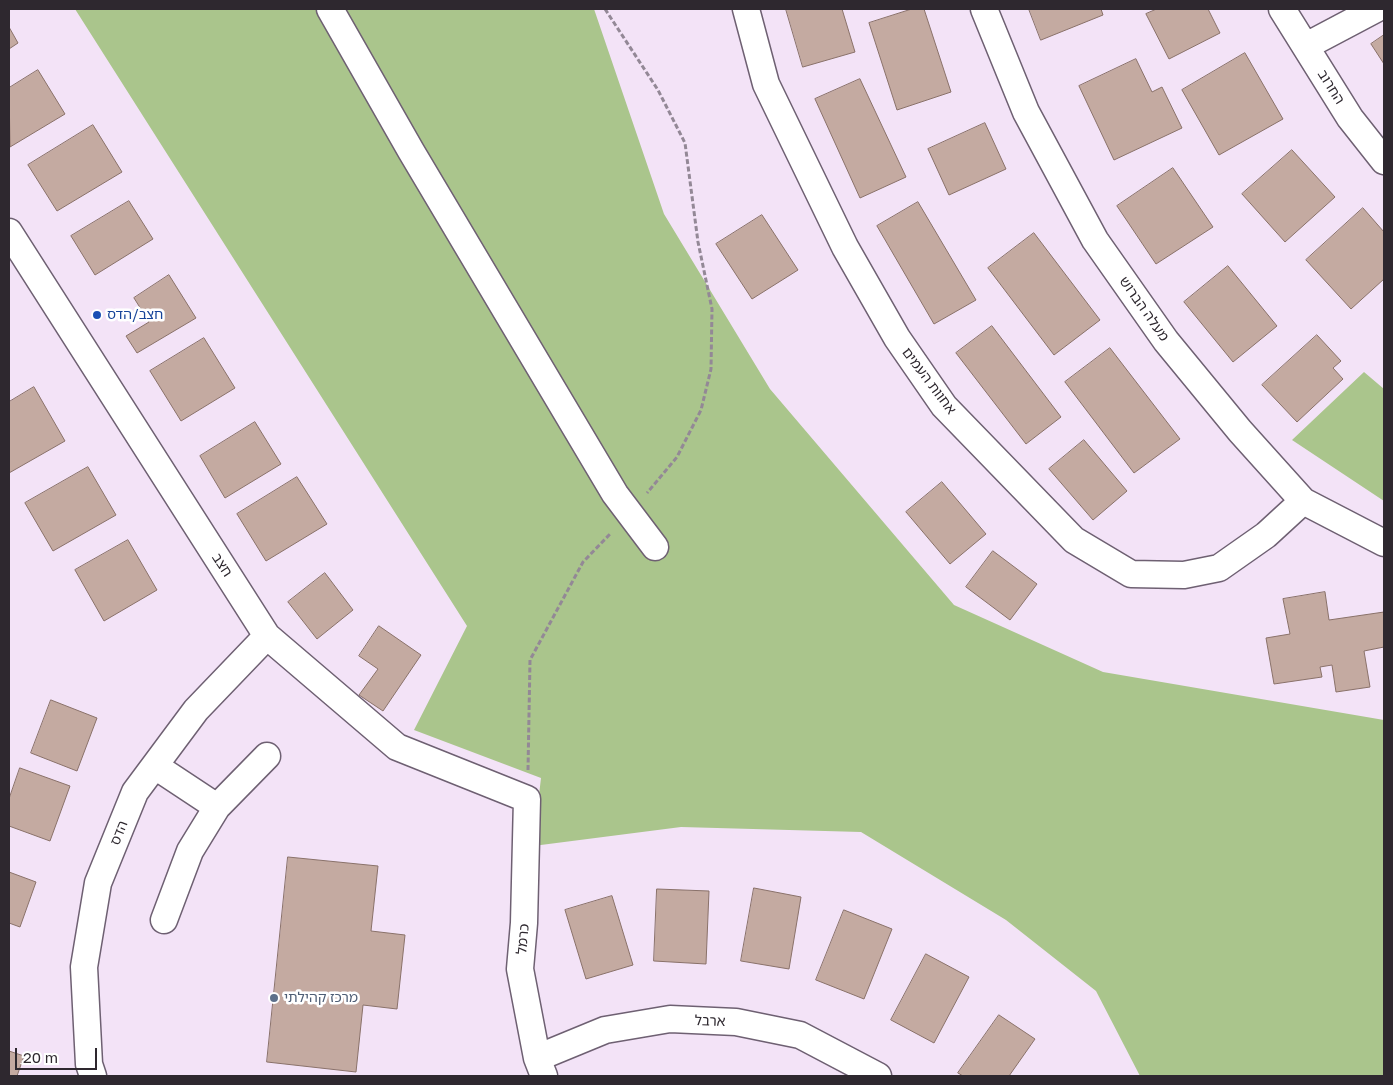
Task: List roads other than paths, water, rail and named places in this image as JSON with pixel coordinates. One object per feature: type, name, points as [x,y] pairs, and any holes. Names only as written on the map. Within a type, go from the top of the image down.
[{"type":"street","points":[[330,9],[610,486],[655,547]]},
{"type":"street","name":"אחוות העמים","points":[[746,9],[766,84],[844,246],[897,338],[944,406],[1074,540],[1131,574],[1184,575],[1219,568],[1266,535],[1303,501]]},
{"type":"street","name":"מעלה הברוש","points":[[984,9],[1026,112],[1095,240],[1166,341],[1240,431],[1303,501],[1384,543]]},
{"type":"street","name":"החרוב","points":[[1282,9],[1350,118],[1384,162]]},
{"type":"street","points":[[1306,46],[1376,9]]},
{"type":"street","name":"חצב","points":[[9,232],[267,636],[397,748],[527,799]]},
{"type":"street","name":"הדס","points":[[93,1076],[89,1064],[84,967],[98,882],[135,792],[196,710],[267,636]]},
{"type":"street","points":[[164,920],[190,851],[217,807],[267,756]]},
{"type":"street","points":[[154,766],[217,807]]},
{"type":"street","name":"כרמל","points":[[527,799],[524,923],[520,970],[540,1067]]},
{"type":"street","name":"ארבל","points":[[540,1067],[605,1030],[670,1019],[736,1022],[800,1035],[878,1076]]},
{"type":"place","name":"חצב/הדס","points":[[97,315]]},
{"type":"place","name":"מרכז קהילתי","points":[[274,998]]}]
